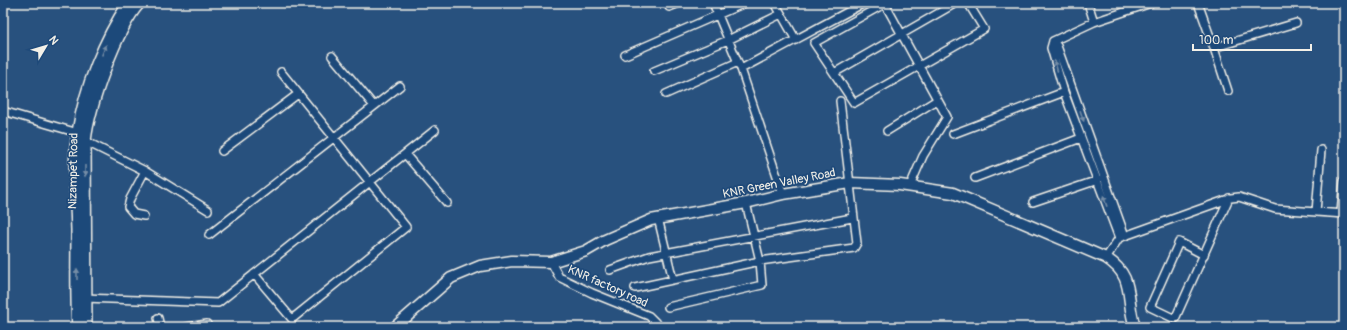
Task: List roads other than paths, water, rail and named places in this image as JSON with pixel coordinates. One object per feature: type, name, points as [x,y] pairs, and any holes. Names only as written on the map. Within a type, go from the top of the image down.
[{"type":"main road","name":"Nizampet Road","points":[[78,327],[81,297],[81,137],[88,92],[104,49],[118,18],[129,3]]},
{"type":"main road","name":"Nizampet Road","points":[[81,137],[87,125],[100,82],[124,27],[139,3]]},
{"type":"main road","name":"Nizampet Road","points":[[81,297],[86,327]]},
{"type":"street","points":[[669,7],[679,3]]},
{"type":"street","points":[[713,3],[739,66],[784,194]]},
{"type":"street","points":[[625,55],[745,3]]},
{"type":"street","points":[[775,3],[796,40]]},
{"type":"street","points":[[666,94],[739,66],[796,40],[864,3]]},
{"type":"street","points":[[910,186],[923,156],[947,118],[937,100],[919,66],[902,34],[886,3],[814,43],[854,103],[919,66],[984,29],[968,3]]},
{"type":"street","points":[[834,73],[956,3]]},
{"type":"street","points":[[1088,3],[1094,22]]},
{"type":"street","points":[[1122,237],[1064,92],[1051,48],[1053,41],[1094,22],[1151,3]]},
{"type":"street","points":[[1198,3],[1228,91]]},
{"type":"street","points":[[654,71],[728,40],[781,14]]},
{"type":"street","points":[[1213,45],[1216,47],[1220,46],[1296,24]]},
{"type":"street","points":[[1053,41],[1058,46],[1122,237]]},
{"type":"street","points":[[332,56],[374,106]]},
{"type":"street","points":[[254,274],[292,319],[406,227],[281,72]]},
{"type":"street","points":[[209,235],[400,86]]},
{"type":"street","points":[[953,134],[1064,92]]},
{"type":"street","points":[[222,151],[298,94]]},
{"type":"street","points":[[887,131],[937,100]]},
{"type":"street","points":[[635,288],[760,261],[854,248],[857,243],[852,218],[850,183],[840,101]]},
{"type":"street","points":[[3,111],[81,137],[145,171],[208,210]]},
{"type":"street","points":[[81,297],[218,303],[435,130]]},
{"type":"street","points":[[975,178],[1082,138]]},
{"type":"street","points":[[1316,212],[1320,150]]},
{"type":"street","points":[[405,154],[447,203]]},
{"type":"street","points":[[144,216],[134,214],[128,208],[130,199],[145,171]]},
{"type":"street","points":[[1033,202],[1098,180]]},
{"type":"street","points":[[1106,258],[1122,237],[1229,198],[1240,197],[1275,210],[1342,214],[1344,180]]},
{"type":"street","name":"KNR Green Valley Road","points":[[394,327],[450,278],[480,266],[512,261],[551,262],[586,251],[605,240],[658,218],[850,183],[910,186],[953,193],[1106,258],[1116,264],[1125,276],[1135,327]]},
{"type":"street","points":[[1204,255],[1179,242],[1150,306],[1175,319],[1204,255],[1229,198]]},
{"type":"street","points":[[668,307],[762,285],[760,261],[746,203]]},
{"type":"street","points":[[658,218],[673,280]]},
{"type":"street","points":[[610,270],[649,256],[666,252],[852,218]]},
{"type":"street","name":"KNR factory road","points":[[551,262],[559,276],[592,293],[649,316],[660,327]]},
{"type":"street","points":[[158,318],[160,327]]},
{"type":"street","points":[[187,327],[207,324]]}]
